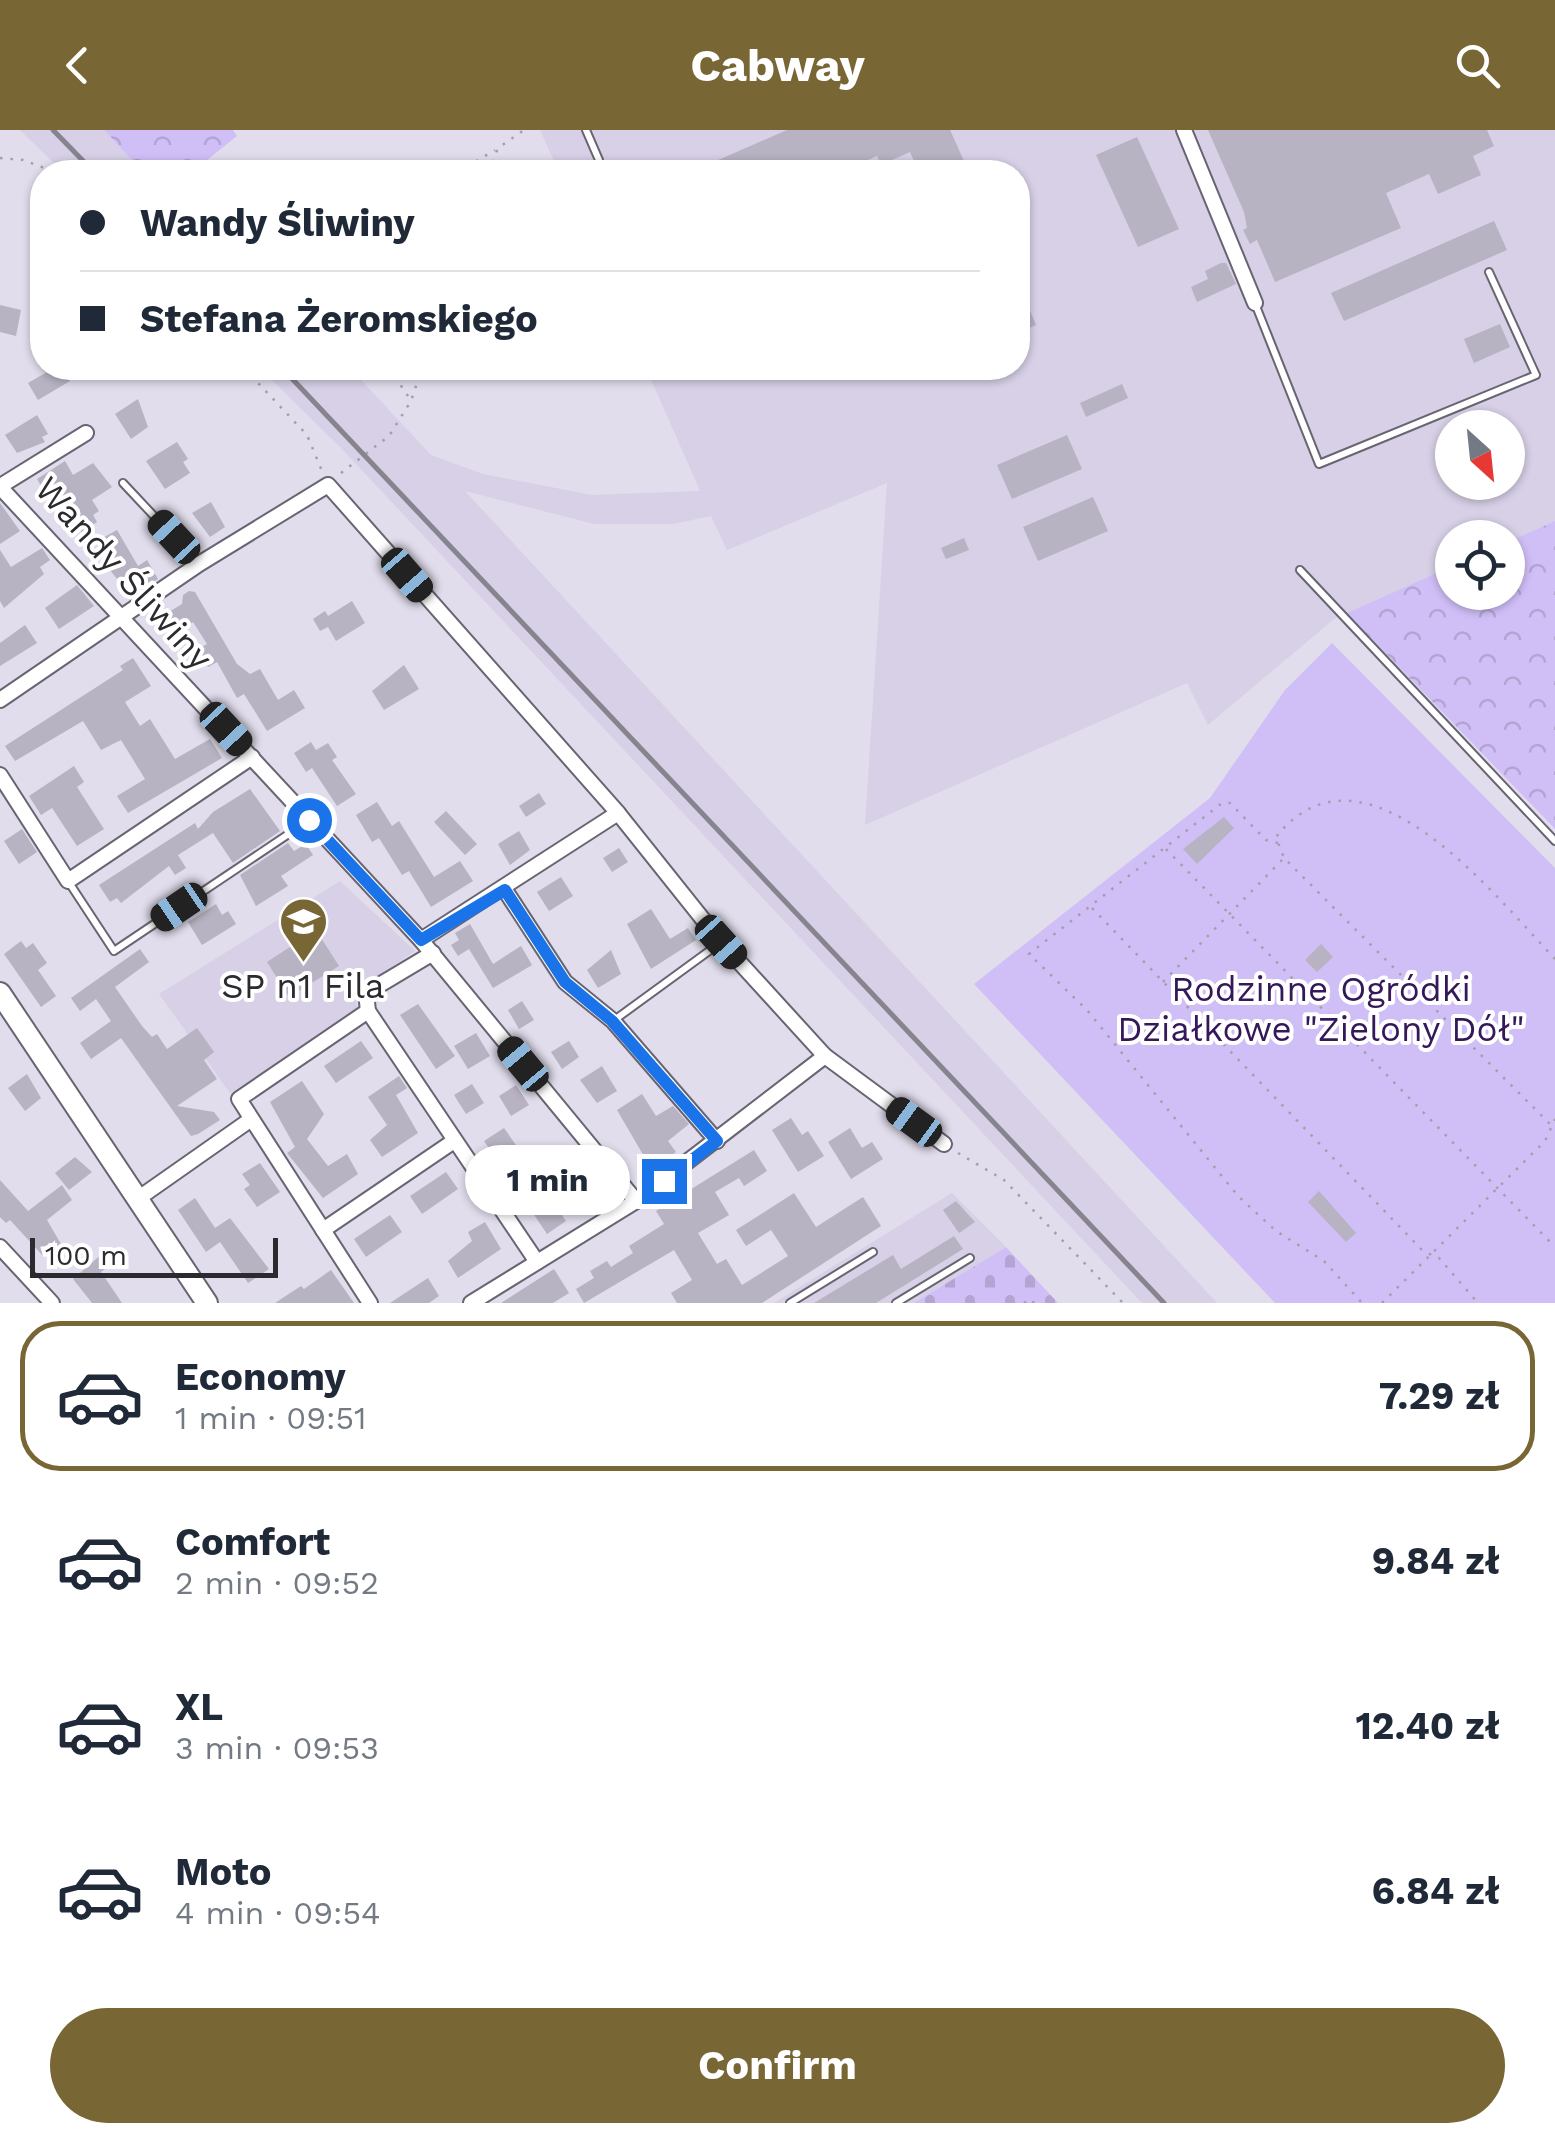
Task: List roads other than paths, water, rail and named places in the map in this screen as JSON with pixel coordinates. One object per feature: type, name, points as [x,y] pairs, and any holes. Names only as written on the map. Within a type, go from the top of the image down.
[{"type":"street","points":[[1184,130],[1255,303]]},
{"type":"street","points":[[1,486],[86,433]]},
{"type":"street","points":[[0,700],[199,564],[328,485],[618,813],[721,942],[825,1056],[944,1144]]},
{"type":"street","name":"Wandy Śliwiny","points":[[1,486],[421,940],[636,1201]]},
{"type":"street","points":[[0,776],[68,881],[252,757]]},
{"type":"street","points":[[421,940],[505,890],[618,813]]},
{"type":"street","points":[[505,890],[565,982],[612,1021],[717,1141]]},
{"type":"street","points":[[432,954],[366,992],[368,1012],[537,1262]]},
{"type":"street","points":[[1,996],[207,1303]]},
{"type":"street","points":[[368,1012],[242,1094],[240,1104],[370,1303]]},
{"type":"street","points":[[471,1303],[636,1201],[825,1056]]},
{"type":"street","points":[[136,1200],[250,1120]]},
{"type":"street","points":[[323,1230],[454,1141]]},
{"type":"street","points":[[0,1247],[52,1303]]},
{"type":"lane","points":[[586,130],[600,160]]},
{"type":"lane","points":[[1255,303],[1319,464],[1536,375],[1489,272]]},
{"type":"lane","points":[[123,483],[199,564]]},
{"type":"lane","points":[[1300,570],[1555,841]]},
{"type":"lane","points":[[68,881],[114,951],[309,820]]},
{"type":"lane","points":[[612,1021],[721,942]]},
{"type":"lane","points":[[790,1303],[873,1252]]},
{"type":"lane","points":[[896,1303],[970,1258]]},
{"type":"railway","points":[[53,130],[82,160]]},
{"type":"railway","points":[[293,380],[1164,1303]]},
{"type":"place","name":"SP n1 Fila","points":[[303,964]]},
{"type":"park label","name":"Rodzinne Ogródki Działkowe \"Zielony Dół\"","points":[[1321,1009]]}]
